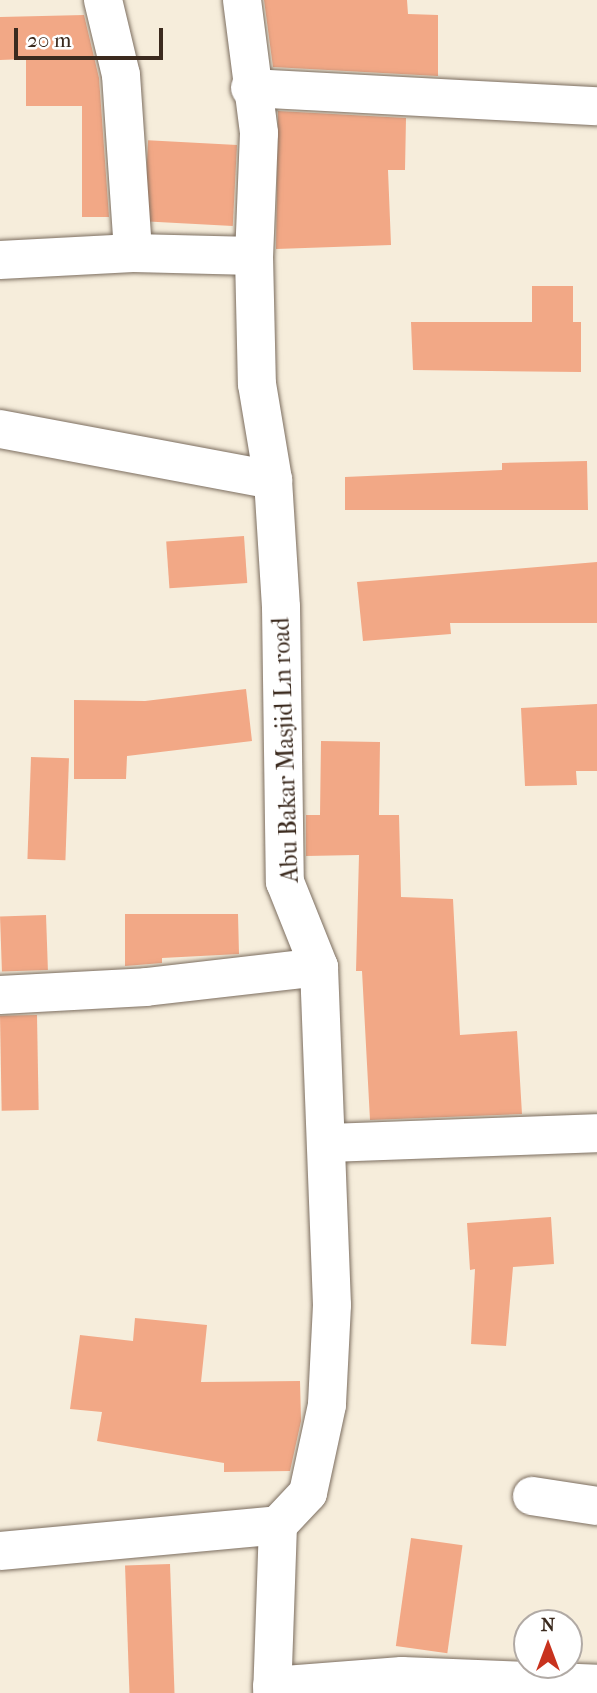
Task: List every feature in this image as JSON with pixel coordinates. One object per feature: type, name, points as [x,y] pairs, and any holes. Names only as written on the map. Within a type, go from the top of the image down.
[{"type":"street","points":[[103,0],[121,75],[133,253]]},
{"type":"street","name":"Abu Bakar Masjid Ln road","points":[[242,0],[250,88],[258,133],[254,256],[257,384],[273,480],[282,607],[285,882],[319,967],[332,1305],[327,1405],[308,1493],[278,1525]]},
{"type":"street","points":[[250,88],[597,106]]},
{"type":"street","points":[[0,260],[133,253],[254,256]]},
{"type":"street","points":[[0,429],[273,480]]},
{"type":"street","points":[[0,995],[146,987],[319,967]]},
{"type":"street","points":[[327,1143],[597,1133]]},
{"type":"street","points":[[532,1496],[597,1506]]},
{"type":"street","points":[[0,1551],[278,1525],[272,1690],[402,1676],[597,1684]]},
{"type":"building","points":[[264,0],[407,0],[408,14],[438,15],[438,76],[273,67]]},
{"type":"building","points":[[84,15],[99,78],[109,217],[82,217],[82,106],[26,106],[26,59],[0,60],[0,17]]},
{"type":"building","points":[[278,111],[406,118],[405,170],[388,170],[391,245],[276,249]]},
{"type":"building","points":[[148,140],[237,145],[233,226],[144,221]]},
{"type":"building","points":[[532,286],[573,286],[573,322],[581,322],[581,372],[413,370],[411,322],[532,322]]},
{"type":"building","points":[[587,461],[588,510],[345,510],[345,477],[502,470],[502,463]]},
{"type":"building","points":[[244,536],[247,583],[169,588],[166,541]]},
{"type":"building","points":[[597,562],[597,623],[450,623],[451,634],[363,641],[357,582]]},
{"type":"building","points":[[246,689],[252,741],[127,756],[126,779],[74,779],[74,700],[145,701]]},
{"type":"building","points":[[597,704],[597,771],[576,771],[577,785],[525,786],[521,708]]},
{"type":"building","points":[[321,741],[380,742],[379,815],[399,815],[401,897],[453,899],[460,1035],[517,1031],[522,1114],[370,1120],[362,971],[356,971],[359,855],[306,856],[306,815],[320,815]]},
{"type":"building","points":[[31,757],[69,758],[65,860],[27,859]]},
{"type":"building","points":[[125,914],[238,914],[239,954],[162,958],[162,963],[125,966]]},
{"type":"building","points":[[46,915],[48,970],[2,972],[0,917]]},
{"type":"building","points":[[37,1015],[39,1110],[2,1111],[0,1016]]},
{"type":"building","points":[[551,1217],[554,1264],[513,1267],[506,1346],[471,1344],[475,1269],[470,1270],[467,1223]]},
{"type":"building","points":[[135,1318],[207,1325],[201,1382],[300,1381],[301,1421],[290,1471],[224,1472],[224,1463],[97,1441],[102,1412],[70,1409],[80,1335],[133,1341]]},
{"type":"building","points":[[411,1538],[462,1545],[447,1653],[396,1646]]},
{"type":"building","points":[[170,1564],[175,1693],[129,1693],[125,1566]]}]
